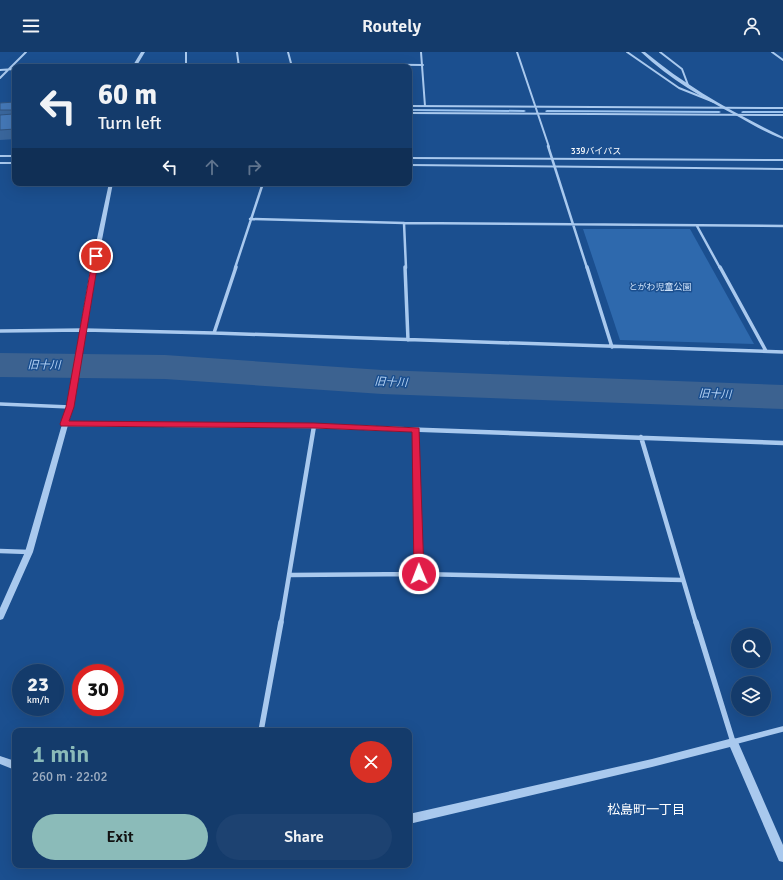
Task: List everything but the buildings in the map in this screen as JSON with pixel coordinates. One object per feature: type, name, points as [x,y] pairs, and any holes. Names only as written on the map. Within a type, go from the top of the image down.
[{"type":"street","points":[[13,64],[26,52]]},
{"type":"street","points":[[136,64],[143,52]]},
{"type":"street","points":[[186,52],[186,64]]},
{"type":"street","points":[[237,52],[239,64]]},
{"type":"street","points":[[288,52],[291,64]]},
{"type":"street","points":[[421,52],[425,106]]},
{"type":"street","points":[[517,52],[536,114],[555,166],[612,347]]},
{"type":"street","points":[[627,52],[679,88],[715,102]]},
{"type":"street","points":[[643,52],[688,85],[736,115],[783,138]]},
{"type":"street","points":[[660,52],[683,70],[687,75],[688,85]]},
{"type":"street","points":[[772,52],[783,60]]},
{"type":"street","points":[[0,78],[12,65]]},
{"type":"street","points":[[412,65],[423,65]]},
{"type":"street","points":[[0,70],[12,69]]},
{"type":"street","points":[[412,106],[783,108]]},
{"type":"street","points":[[412,113],[783,116]]},
{"type":"street","points":[[0,156],[12,156]]},
{"type":"street","name":"339バイパス","points":[[412,158],[783,160]]},
{"type":"street","points":[[0,163],[12,163]]},
{"type":"street","points":[[412,165],[783,168]]},
{"type":"street","points":[[0,616],[29,552],[70,405],[93,271],[110,186]]},
{"type":"street","points":[[214,333],[262,186]]},
{"type":"street","points":[[250,219],[404,223],[783,226]]},
{"type":"street","points":[[404,223],[408,340]]},
{"type":"street","points":[[697,226],[766,351]]},
{"type":"street","points":[[0,331],[84,330],[214,333],[783,352]]},
{"type":"street","points":[[0,404],[70,405]]},
{"type":"street","points":[[64,424],[314,426],[783,443]]},
{"type":"street","points":[[261,728],[290,575],[314,426]]},
{"type":"street","points":[[416,430],[419,574]]},
{"type":"street","points":[[641,437],[733,742],[783,857]]},
{"type":"street","points":[[0,551],[29,552]]},
{"type":"street","points":[[290,575],[419,574],[683,580]]},
{"type":"street","points":[[412,818],[652,763],[783,729]]},
{"type":"street","points":[[0,760],[12,765]]},
{"type":"green space","name":"とがわ児童公園","points":[[583,229],[690,229],[754,344],[620,340]]},
{"type":"waterway","points":[[412,110],[524,111]]},
{"type":"waterway","points":[[547,111],[719,112]]},
{"type":"waterway","points":[[743,112],[783,112]]},
{"type":"waterway","name":"旧十川","points":[[0,365],[165,367],[382,382],[783,397]]},
{"type":"district","name":"松島町一丁目","points":[[646,810]]},
{"type":"route","points":[[96,256],[70,407],[64,424],[314,426],[416,430],[419,574]]}]
